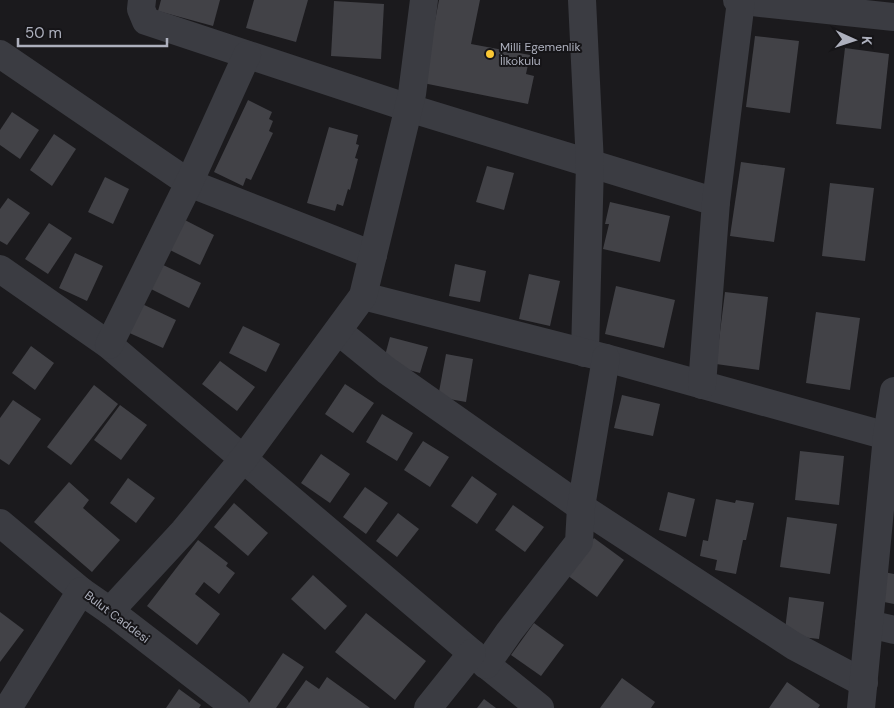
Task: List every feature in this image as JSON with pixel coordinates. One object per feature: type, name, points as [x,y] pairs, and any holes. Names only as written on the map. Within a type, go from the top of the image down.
[{"type":"street","points":[[142,0],[141,9],[146,21],[409,108],[716,202]]},
{"type":"street","points":[[428,708],[509,632],[579,542],[596,356],[590,164],[582,0]]},
{"type":"street","points":[[702,385],[716,202],[739,0],[894,17]]},
{"type":"street","points":[[110,611],[184,531],[244,458],[363,296],[412,94],[419,1]]},
{"type":"street","points":[[0,54],[189,183],[373,256]]},
{"type":"street","points":[[109,345],[189,183],[247,55]]},
{"type":"street","points":[[0,269],[109,345],[479,659],[540,708]]},
{"type":"street","points":[[363,296],[596,356],[891,436]]},
{"type":"street","points":[[338,331],[386,370],[581,507],[794,646],[862,695],[882,627],[894,391]]},
{"type":"street","name":"Bulut Caddesi","points":[[0,523],[81,591],[110,611],[225,704]]},
{"type":"street","points":[[8,708],[81,591]]},
{"type":"building","points":[[161,0],[220,0],[213,26],[158,11]]},
{"type":"building","points":[[254,0],[308,0],[296,42],[246,28]]},
{"type":"building","points":[[439,0],[480,0],[471,44],[530,55],[526,74],[534,76],[528,104],[423,83]]},
{"type":"building","points":[[334,1],[384,4],[381,59],[331,56]]},
{"type":"building","points":[[755,36],[799,41],[790,113],[746,107]]},
{"type":"building","points":[[845,48],[889,54],[881,129],[836,124]]},
{"type":"building","points":[[248,100],[272,112],[269,119],[273,121],[269,131],[273,133],[251,180],[246,178],[243,186],[214,172]]},
{"type":"building","points":[[12,112],[39,130],[20,159],[0,145],[0,130]]},
{"type":"building","points":[[329,127],[358,135],[356,144],[359,145],[355,158],[358,159],[350,190],[348,189],[343,206],[337,204],[335,211],[307,203]]},
{"type":"building","points":[[54,134],[76,149],[52,186],[30,170]]},
{"type":"building","points":[[741,162],[785,168],[774,242],[730,236]]},
{"type":"building","points":[[487,166],[514,173],[504,210],[476,202]]},
{"type":"building","points":[[105,177],[129,189],[113,224],[88,212]]},
{"type":"building","points":[[830,183],[874,188],[865,261],[822,256]]},
{"type":"building","points":[[8,198],[30,213],[7,245],[0,241],[0,209]]},
{"type":"building","points":[[610,202],[670,216],[660,262],[603,249],[609,224],[605,224]]},
{"type":"building","points":[[181,218],[214,235],[200,265],[166,248]]},
{"type":"building","points":[[49,223],[72,238],[48,274],[25,259]]},
{"type":"building","points":[[75,253],[103,266],[87,301],[59,288]]},
{"type":"building","points":[[159,263],[201,283],[189,308],[147,287]]},
{"type":"building","points":[[455,264],[486,271],[480,302],[449,296]]},
{"type":"building","points":[[529,274],[560,281],[550,326],[519,319]]},
{"type":"building","points":[[616,286],[675,300],[664,348],[605,334]]},
{"type":"building","points":[[725,292],[768,297],[759,370],[716,364]]},
{"type":"building","points":[[138,302],[176,320],[163,348],[125,331]]},
{"type":"building","points":[[816,312],[860,318],[850,390],[806,383]]},
{"type":"building","points":[[243,326],[280,344],[266,372],[229,353]]},
{"type":"building","points":[[390,337],[428,347],[420,373],[383,363]]},
{"type":"building","points":[[31,346],[54,363],[35,390],[12,373]]},
{"type":"building","points":[[446,354],[473,359],[466,402],[438,397]]},
{"type":"building","points":[[220,361],[255,387],[237,411],[202,384]]},
{"type":"building","points":[[345,384],[374,403],[353,433],[325,414]]},
{"type":"building","points":[[94,385],[118,404],[71,465],[47,447]]},
{"type":"building","points":[[622,395],[660,404],[653,436],[614,428]]},
{"type":"building","points":[[13,400],[41,419],[9,465],[0,459],[0,418]]},
{"type":"building","points":[[120,405],[147,425],[121,460],[94,440]]},
{"type":"building","points":[[382,414],[413,433],[397,461],[366,442]]},
{"type":"building","points":[[423,441],[449,457],[430,487],[404,470]]},
{"type":"building","points":[[800,451],[844,456],[839,505],[795,500]]},
{"type":"building","points":[[321,454],[350,474],[330,503],[301,483]]},
{"type":"building","points":[[472,476],[497,494],[477,524],[451,506]]},
{"type":"building","points":[[128,478],[155,498],[136,523],[110,503]]},
{"type":"building","points":[[69,482],[89,500],[83,508],[120,540],[92,572],[34,522]]},
{"type":"building","points":[[365,487],[388,503],[366,534],[343,517]]},
{"type":"building","points":[[668,492],[695,499],[686,537],[659,530]]},
{"type":"building","points":[[716,499],[735,503],[736,500],[754,503],[746,540],[743,540],[736,574],[715,570],[717,560],[700,556],[703,540],[708,541]]},
{"type":"building","points":[[234,503],[268,533],[248,556],[214,527]]},
{"type":"building","points":[[513,505],[544,527],[525,552],[495,530]]},
{"type":"building","points":[[398,513],[419,529],[397,557],[376,541]]},
{"type":"building","points":[[787,517],[837,524],[830,574],[780,567]]},
{"type":"building","points":[[594,538],[624,560],[597,597],[567,575]]},
{"type":"building","points":[[198,540],[228,563],[226,566],[235,573],[219,594],[204,582],[195,594],[220,614],[197,645],[147,606]]},
{"type":"building","points":[[884,572],[894,574],[894,604],[879,601]]},
{"type":"building","points":[[313,575],[347,606],[325,630],[291,599]]},
{"type":"building","points":[[789,597],[824,602],[819,639],[792,636],[785,630]]},
{"type":"building","points":[[0,612],[24,630],[0,662]]},
{"type":"building","points":[[366,613],[426,661],[395,700],[335,652]]},
{"type":"building","points":[[534,623],[564,645],[541,676],[511,655]]},
{"type":"building","points":[[283,653],[304,667],[276,708],[250,708],[247,706]]},
{"type":"building","points":[[327,677],[370,708],[286,708],[306,680],[319,689]]},
{"type":"building","points":[[622,678],[655,702],[651,708],[600,708]]},
{"type":"building","points":[[787,682],[820,705],[818,708],[769,708]]},
{"type":"building","points":[[179,689],[201,705],[199,708],[166,708]]},
{"type":"building","points":[[484,699],[496,708],[477,708]]},
{"type":"place","name":"Milli Egemenlik İlkokulu","points":[[490,54]]}]
